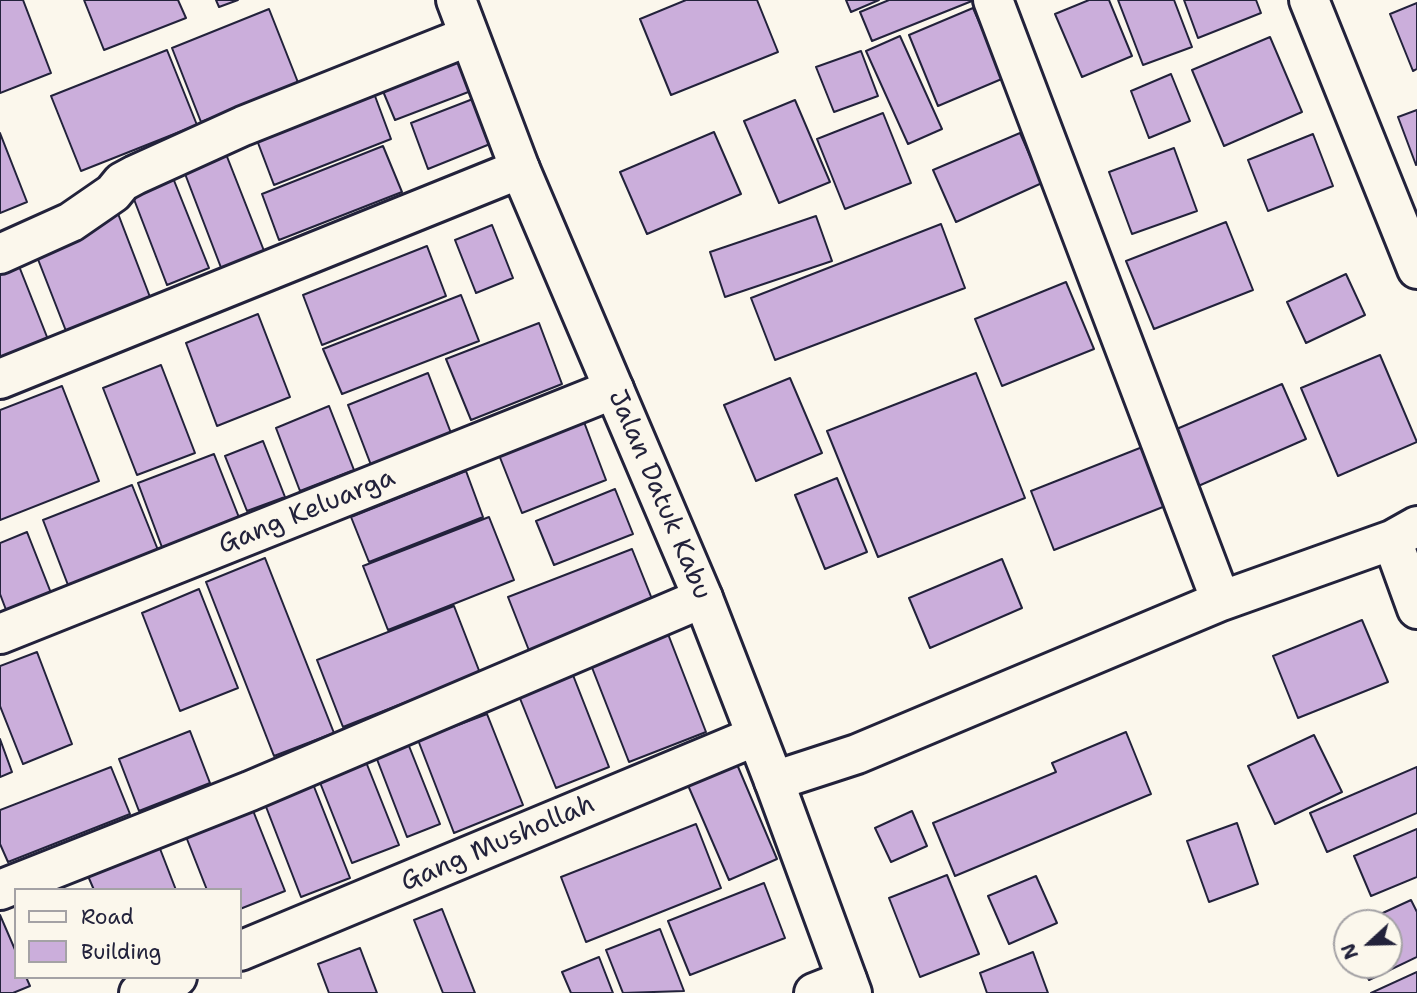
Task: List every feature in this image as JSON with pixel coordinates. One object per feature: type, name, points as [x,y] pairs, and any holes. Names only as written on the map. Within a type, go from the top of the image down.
[{"type":"street","name":"Jalan Datuk Kabu","points":[[456,0],[520,169],[703,598],[756,736],[788,777],[838,989]]},
{"type":"street","points":[[993,0],[1221,601]]},
{"type":"street","points":[[1309,0],[1417,269]]},
{"type":"street","points":[[0,254],[71,222],[135,175],[243,126],[469,36]]},
{"type":"street","points":[[0,379],[520,169]]},
{"type":"street","name":"Gang Keluarga","points":[[0,634],[614,389]]},
{"type":"street","points":[[788,777],[856,754],[1221,601],[1404,533],[1417,609]]},
{"type":"street","points":[[0,890],[261,786],[703,598]]},
{"type":"street","name":"Gang Mushollah","points":[[242,950],[756,736]]},
{"type":"street","points":[[139,993],[172,979]]},
{"type":"building","points":[[0,0],[23,0],[51,73],[0,93]]},
{"type":"building","points":[[84,0],[178,0],[186,18],[104,50]]},
{"type":"building","points":[[216,0],[238,0],[219,7]]},
{"type":"building","points":[[686,0],[757,0],[778,52],[671,95],[640,19]]},
{"type":"building","points":[[846,0],[879,0],[851,12]]},
{"type":"building","points":[[889,0],[972,1],[872,41],[860,12]]},
{"type":"building","points":[[1089,0],[1109,0],[1132,56],[1082,77],[1055,14]]},
{"type":"building","points":[[1118,0],[1174,0],[1192,47],[1143,65]]},
{"type":"building","points":[[1184,0],[1256,0],[1261,13],[1198,38]]},
{"type":"building","points":[[1417,3],[1417,69],[1413,71],[1390,14]]},
{"type":"building","points":[[973,8],[1004,78],[938,106],[909,35]]},
{"type":"building","points":[[269,9],[299,85],[201,122],[172,48]]},
{"type":"building","points":[[900,36],[942,129],[908,144],[866,51]]},
{"type":"building","points":[[1270,37],[1302,112],[1224,146],[1192,70]]},
{"type":"building","points":[[167,50],[197,125],[81,171],[51,96]]},
{"type":"building","points":[[861,51],[878,96],[834,112],[816,67]]},
{"type":"building","points":[[457,54],[471,91],[395,120],[380,84]]},
{"type":"building","points":[[1171,74],[1190,121],[1149,138],[1131,91]]},
{"type":"building","points":[[372,88],[391,139],[274,185],[255,135]]},
{"type":"building","points":[[478,97],[495,142],[428,169],[411,123]]},
{"type":"building","points":[[795,100],[830,182],[779,203],[744,121]]},
{"type":"building","points":[[1417,110],[1417,164],[1416,165],[1398,117]]},
{"type":"building","points":[[883,113],[911,183],[845,209],[817,139]]},
{"type":"building","points":[[714,132],[741,194],[647,234],[620,172]]},
{"type":"building","points":[[0,133],[27,202],[0,213]]},
{"type":"building","points":[[1020,133],[1042,183],[956,222],[933,170]]},
{"type":"building","points":[[1313,134],[1333,186],[1268,211],[1248,160]]},
{"type":"building","points":[[383,146],[402,192],[279,240],[262,194]]},
{"type":"building","points":[[1174,148],[1197,211],[1132,234],[1109,172]]},
{"type":"building","points":[[224,149],[268,261],[225,278],[182,166]]},
{"type":"building","points":[[171,173],[209,268],[167,285],[130,189]]},
{"type":"building","points":[[117,211],[150,297],[66,331],[32,244]]},
{"type":"building","points":[[816,216],[832,261],[725,297],[710,252]]},
{"type":"building","points":[[1226,222],[1253,290],[1154,329],[1126,261]]},
{"type":"building","points":[[941,224],[965,288],[775,360],[751,298]]},
{"type":"building","points":[[492,225],[513,278],[476,293],[455,240]]},
{"type":"building","points":[[427,246],[446,296],[322,345],[303,295]]},
{"type":"building","points":[[15,256],[51,347],[0,367],[0,262]]},
{"type":"building","points":[[1346,274],[1365,315],[1306,343],[1287,302]]},
{"type":"building","points":[[1066,282],[1094,349],[1002,386],[975,319]]},
{"type":"building","points":[[461,295],[479,341],[342,394],[323,349]]},
{"type":"building","points":[[258,314],[290,397],[217,426],[186,343]]},
{"type":"building","points":[[539,323],[562,384],[471,420],[446,359]]},
{"type":"building","points":[[1380,355],[1417,442],[1338,476],[1301,388]]},
{"type":"building","points":[[161,365],[195,453],[137,475],[103,388]]},
{"type":"building","points":[[428,373],[451,433],[371,465],[348,405]]},
{"type":"building","points":[[976,373],[1025,498],[878,557],[827,431]]},
{"type":"building","points":[[790,378],[822,453],[756,481],[724,405]]},
{"type":"building","points":[[1282,384],[1306,439],[1196,487],[1172,431]]},
{"type":"building","points":[[62,386],[99,481],[0,520],[0,410]]},
{"type":"building","points":[[329,406],[354,470],[300,491],[276,428]]},
{"type":"building","points":[[584,422],[606,480],[522,513],[499,455]]},
{"type":"building","points":[[263,441],[285,497],[247,511],[225,456]]},
{"type":"building","points":[[1150,444],[1173,503],[1054,550],[1031,491]]},
{"type":"building","points":[[214,454],[240,520],[163,550],[138,483]]},
{"type":"building","points":[[466,471],[483,517],[369,562],[351,517]]},
{"type":"building","points":[[837,478],[867,552],[825,569],[795,495]]},
{"type":"building","points":[[132,485],[158,550],[68,585],[43,520]]},
{"type":"building","points":[[615,489],[633,534],[554,565],[536,521]]},
{"type":"building","points":[[489,517],[514,580],[388,630],[363,566]]},
{"type":"building","points":[[27,532],[53,598],[8,615],[0,594],[0,543]]},
{"type":"building","points":[[632,549],[654,604],[530,653],[508,597]]},
{"type":"building","points":[[265,558],[334,733],[274,756],[206,582]]},
{"type":"building","points":[[1002,559],[1022,608],[930,648],[909,598]]},
{"type":"building","points":[[199,589],[238,688],[180,711],[142,613]]},
{"type":"building","points":[[454,606],[480,673],[343,727],[317,660]]},
{"type":"building","points":[[1362,620],[1388,682],[1298,718],[1273,656]]},
{"type":"building","points":[[668,634],[706,732],[629,762],[591,665]]},
{"type":"building","points":[[37,652],[72,744],[23,764],[0,706],[0,666]]},
{"type":"building","points":[[571,670],[609,767],[556,788],[517,691]]},
{"type":"building","points":[[487,714],[523,805],[454,833],[418,740]]},
{"type":"building","points":[[190,731],[210,783],[139,811],[119,759]]},
{"type":"building","points":[[1126,732],[1151,794],[955,876],[933,823],[1056,772],[1052,763]]},
{"type":"building","points":[[1314,735],[1342,792],[1275,824],[1248,766]]},
{"type":"building","points":[[405,736],[440,824],[407,837],[373,749]]},
{"type":"building","points":[[0,739],[12,772],[0,777]]},
{"type":"building","points":[[366,762],[399,845],[352,863],[319,780]]},
{"type":"building","points":[[736,762],[777,859],[729,880],[687,783]]},
{"type":"building","points":[[111,767],[130,814],[8,862],[0,844],[0,810]]},
{"type":"building","points":[[1417,767],[1417,813],[1327,852],[1310,813]]},
{"type":"building","points":[[311,779],[350,878],[301,897],[263,799]]},
{"type":"building","points":[[250,803],[285,891],[242,908],[242,888],[206,888],[183,829]]},
{"type":"building","points":[[912,811],[927,846],[891,862],[875,828]]},
{"type":"building","points":[[1237,823],[1258,884],[1209,902],[1187,841]]},
{"type":"building","points":[[696,824],[721,888],[586,942],[561,877]]},
{"type":"building","points":[[1417,829],[1417,877],[1371,896],[1354,856]]},
{"type":"building","points":[[157,841],[175,888],[93,888],[85,869]]},
{"type":"building","points":[[947,875],[979,954],[920,977],[889,898]]},
{"type":"building","points":[[1036,876],[1057,923],[1009,944],[988,896]]},
{"type":"building","points":[[764,883],[785,938],[690,975],[668,921]]},
{"type":"building","points":[[1411,900],[1417,912],[1417,957],[1403,964],[1403,909],[1391,909]]},
{"type":"building","points":[[442,909],[475,993],[443,993],[414,920]]},
{"type":"building","points":[[0,915],[14,947],[14,979],[27,979],[30,986],[13,993],[0,993]]},
{"type":"building","points":[[660,929],[684,991],[623,993],[606,950]]},
{"type":"building","points":[[360,948],[377,993],[329,993],[318,964]]},
{"type":"building","points":[[1033,952],[1048,993],[987,993],[980,973]]},
{"type":"building","points":[[599,957],[613,993],[571,993],[562,972]]},
{"type":"building","points":[[1417,972],[1417,993],[1371,993],[1403,979]]}]
